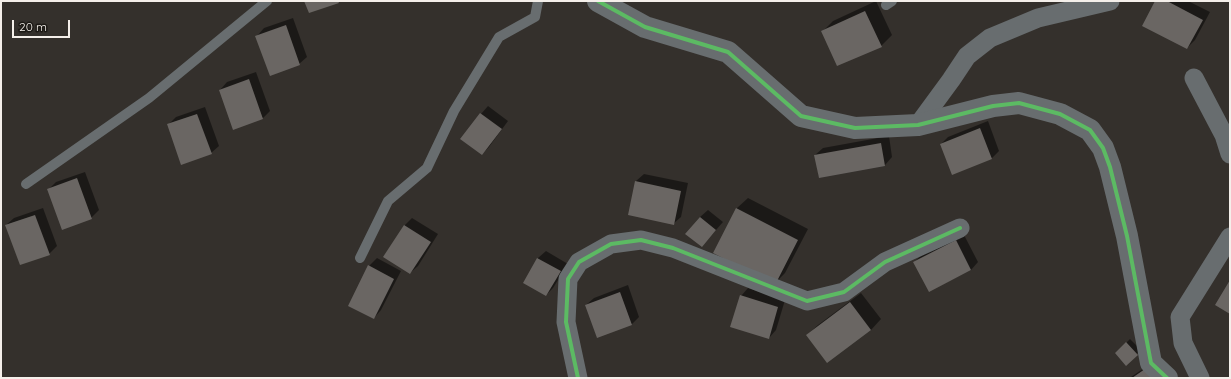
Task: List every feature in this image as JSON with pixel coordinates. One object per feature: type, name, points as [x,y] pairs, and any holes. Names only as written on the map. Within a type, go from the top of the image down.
[{"type":"street","points":[[598,1],[645,27],[728,52],[801,116],[855,128],[918,125],[993,106],[1019,103],[1060,114],[1090,130],[1103,148],[1110,167],[1127,236],[1151,363],[1167,378]]},
{"type":"street","points":[[918,125],[967,56],[990,38],[1038,18],[1110,1]]},
{"type":"street","points":[[1194,78],[1224,135],[1230,154]]},
{"type":"street","points":[[578,378],[566,322],[568,279],[579,262],[611,244],[641,240],[673,248],[807,301],[844,292],[885,262],[960,228]]},
{"type":"street","points":[[1200,378],[1183,343],[1180,317],[1230,237]]},
{"type":"lane","points":[[26,184],[149,98],[267,1]]},
{"type":"lane","points":[[360,258],[388,201],[427,168],[454,111],[499,37],[535,17],[538,1]]},
{"type":"building","points":[[304,1],[338,1],[339,3],[309,13]]},
{"type":"building","points":[[1155,1],[1167,1],[1203,20],[1187,49],[1142,26]]},
{"type":"building","points":[[865,11],[882,47],[837,66],[821,31]]},
{"type":"building","points":[[286,25],[300,65],[270,76],[255,36]]},
{"type":"building","points":[[249,79],[263,119],[233,130],[219,90]]},
{"type":"building","points":[[480,113],[502,129],[482,155],[460,139]]},
{"type":"building","points":[[197,114],[212,154],[181,165],[167,124]]},
{"type":"building","points":[[980,128],[992,159],[952,175],[940,144]]},
{"type":"building","points":[[881,143],[885,166],[819,178],[814,155]]},
{"type":"building","points":[[77,178],[92,219],[62,230],[47,189]]},
{"type":"building","points":[[635,181],[681,191],[674,225],[628,215]]},
{"type":"building","points":[[736,208],[798,240],[775,285],[713,253]]},
{"type":"building","points":[[35,215],[50,255],[20,265],[5,225]]},
{"type":"building","points":[[700,217],[716,230],[702,247],[685,234]]},
{"type":"building","points":[[404,225],[431,242],[410,274],[383,257]]},
{"type":"building","points":[[956,240],[971,270],[929,292],[913,262]]},
{"type":"building","points":[[537,258],[561,271],[546,296],[523,283]]},
{"type":"building","points":[[368,265],[394,279],[374,319],[348,306]]},
{"type":"building","points":[[1230,280],[1230,314],[1215,305]]},
{"type":"building","points":[[620,292],[632,325],[597,338],[585,305]]},
{"type":"building","points":[[740,295],[778,307],[769,339],[730,327]]},
{"type":"building","points":[[850,302],[871,330],[827,363],[806,335]]},
{"type":"building","points":[[1126,342],[1138,355],[1126,366],[1115,353]]},
{"type":"building","points":[[1145,369],[1152,378],[1132,378]]},
{"type":"cycle path","points":[[598,1],[645,27],[728,52],[801,116],[855,128],[918,125],[993,106],[1019,103],[1060,114],[1090,130],[1103,148],[1110,167],[1127,236],[1151,363],[1167,378]]},
{"type":"cycle path","points":[[578,378],[566,322],[568,279],[579,262],[611,244],[641,240],[673,248],[807,301],[844,292],[885,262],[960,228]]}]
